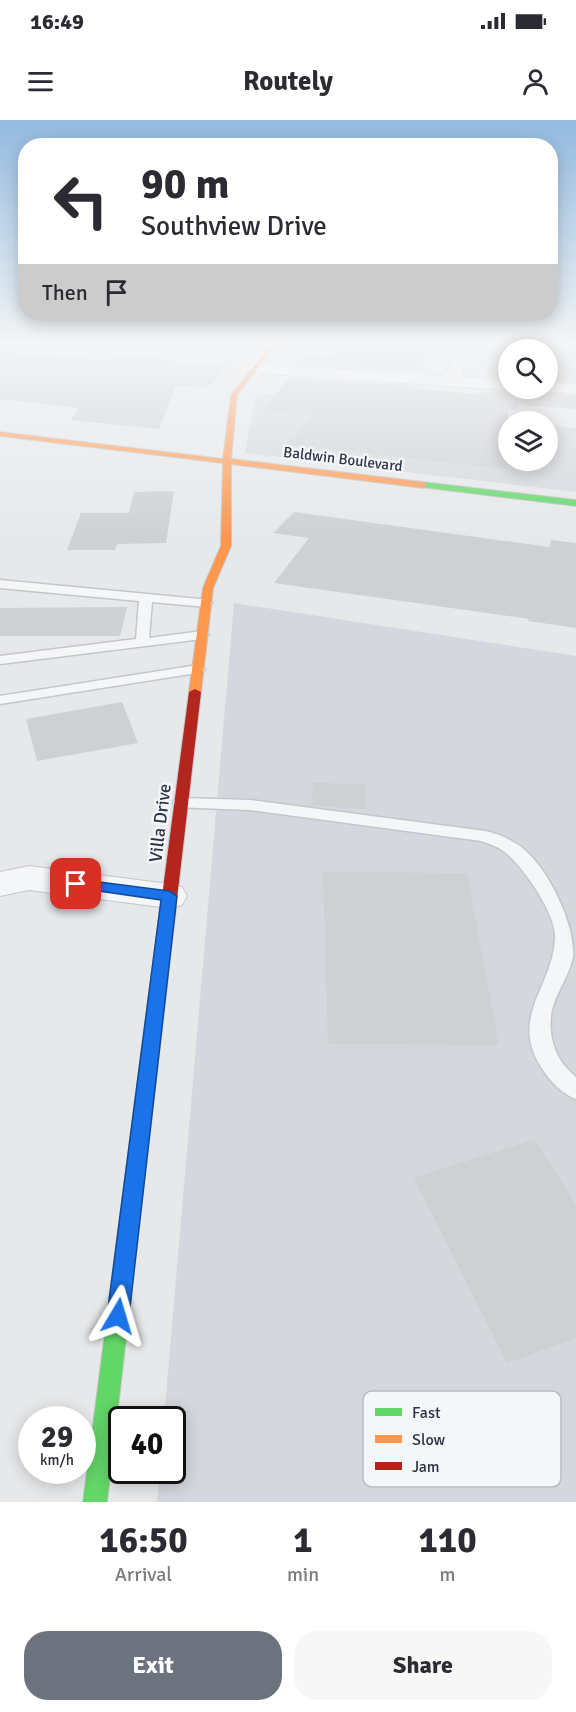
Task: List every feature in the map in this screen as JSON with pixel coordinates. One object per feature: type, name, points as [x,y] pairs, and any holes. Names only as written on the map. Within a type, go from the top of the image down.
[{"type":"street","name":"Villa Drive","points":[[95,1502],[208,588],[226,546],[227,463],[233,408]]},
{"type":"street","name":"Baldwin Boulevard","points":[[0,434],[576,503]]},
{"type":"street","points":[[0,884],[29,878],[169,896]]},
{"type":"lane","points":[[0,584],[206,603]]},
{"type":"lane","points":[[142,644],[146,597]]},
{"type":"lane","points":[[0,660],[142,644],[202,634]]},
{"type":"lane","points":[[0,700],[198,669]]},
{"type":"lane","points":[[181,803],[250,805],[485,836],[510,847],[530,865],[550,898],[565,935],[563,957],[542,1006],[539,1022],[545,1056],[560,1076],[576,1090]]},
{"type":"shaded area","points":[[253,408],[399,408],[498,419],[498,471],[558,471],[558,426],[576,428],[576,492],[245,453]]},
{"type":"shaded area","points":[[234,603],[576,656],[576,1502],[157,1502],[159,1484],[186,1484],[186,1406],[165,1406]]},
{"type":"building","points":[[78,408],[167,408],[159,429],[71,420]]},
{"type":"building","points":[[518,408],[498,411],[498,468],[288,444],[314,416],[264,410]]},
{"type":"building","points":[[174,491],[166,543],[117,544],[115,550],[67,550],[81,513],[129,513],[134,492]]},
{"type":"building","points":[[294,512],[549,547],[551,540],[576,543],[576,628],[528,621],[529,619],[274,583],[309,538],[273,533]]},
{"type":"building","points":[[127,607],[120,636],[0,636],[0,608]]},
{"type":"building","points":[[122,702],[138,743],[37,761],[26,719]]},
{"type":"building","points":[[313,783],[365,784],[366,809],[312,806]]},
{"type":"building","points":[[323,872],[467,873],[499,1045],[328,1044]]},
{"type":"building","points":[[535,1139],[576,1205],[576,1338],[507,1363],[414,1178]]},
{"type":"traffic: fast","points":[[423,485],[576,503]]},
{"type":"traffic: fast","points":[[95,1502],[148,1071]]},
{"type":"traffic: slow","points":[[195,692],[208,588],[226,546],[227,463],[233,408]]},
{"type":"traffic: slow","points":[[0,434],[423,485]]},
{"type":"traffic: jam","points":[[148,1071],[195,692]]},
{"type":"route","points":[[76,884],[169,896],[118,1316]]}]
